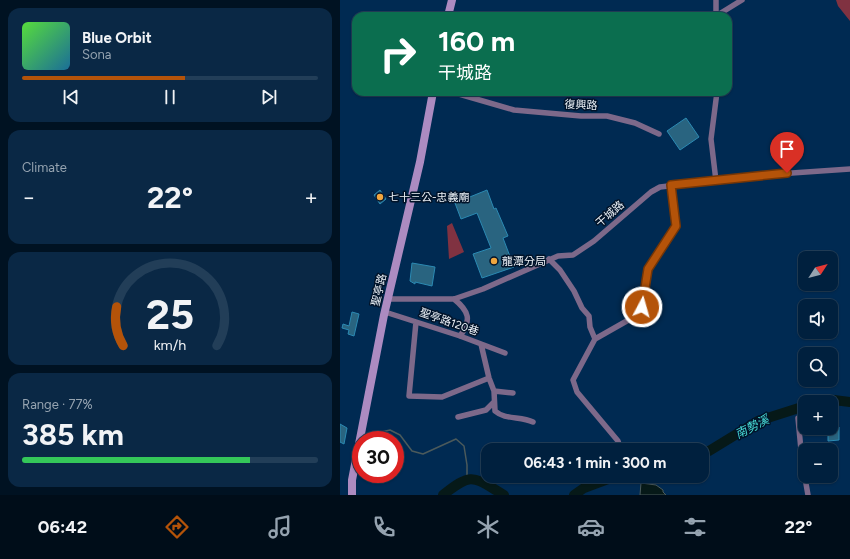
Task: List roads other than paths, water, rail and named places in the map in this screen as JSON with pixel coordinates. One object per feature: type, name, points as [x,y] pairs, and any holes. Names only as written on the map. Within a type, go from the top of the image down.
[{"type":"street","points":[[449,12],[452,0]]},
{"type":"street","points":[[716,0],[716,12]]},
{"type":"street","points":[[722,12],[742,0]]},
{"type":"street","name":"聖亭路","points":[[352,495],[352,480],[385,312],[420,162],[432,96]]},
{"type":"street","name":"復興路","points":[[466,96],[514,110],[581,116],[607,116],[634,123],[659,134]]},
{"type":"street","points":[[716,96],[711,139],[716,181]]},
{"type":"street","name":"干城路","points":[[389,299],[454,299],[549,259],[558,256],[573,255],[582,250],[656,188],[763,175],[850,169]]},
{"type":"street","points":[[619,443],[577,392],[573,380],[595,339],[632,318],[642,307],[648,269],[676,226],[671,185]]},
{"type":"street","points":[[549,259],[560,270],[574,291],[582,308],[589,316],[590,327],[595,339]]},
{"type":"street","points":[[454,299],[466,312],[468,321],[466,328],[460,336]]},
{"type":"street","name":"聖亭路120巷","points":[[385,312],[460,336],[505,353]]},
{"type":"street","points":[[416,322],[409,396],[442,397],[488,378]]},
{"type":"street","points":[[481,344],[488,378],[494,391],[495,410],[500,415],[526,418],[533,422]]},
{"type":"street","points":[[494,391],[513,393]]},
{"type":"street","points":[[458,417],[486,410],[494,402]]},
{"type":"street","points":[[800,435],[802,461],[808,495]]},
{"type":"waterway","name":"南勢溪","points":[[838,400],[850,402]]},
{"type":"waterway","name":"南勢溪","points":[[709,451],[758,421],[798,408]]},
{"type":"waterway","points":[[386,431],[392,431]]},
{"type":"waterway","points":[[404,440],[412,451],[423,454],[456,439],[464,446],[467,465],[467,479]]},
{"type":"waterway","name":"南勢溪","points":[[443,495],[461,482],[473,479],[486,484],[504,495]]},
{"type":"waterway","name":"南勢溪","points":[[574,495],[584,488],[597,483]]},
{"type":"place","name":"七十三公-忠義廟","points":[[380,197]]},
{"type":"place","name":"龍潭分局","points":[[494,261]]}]
